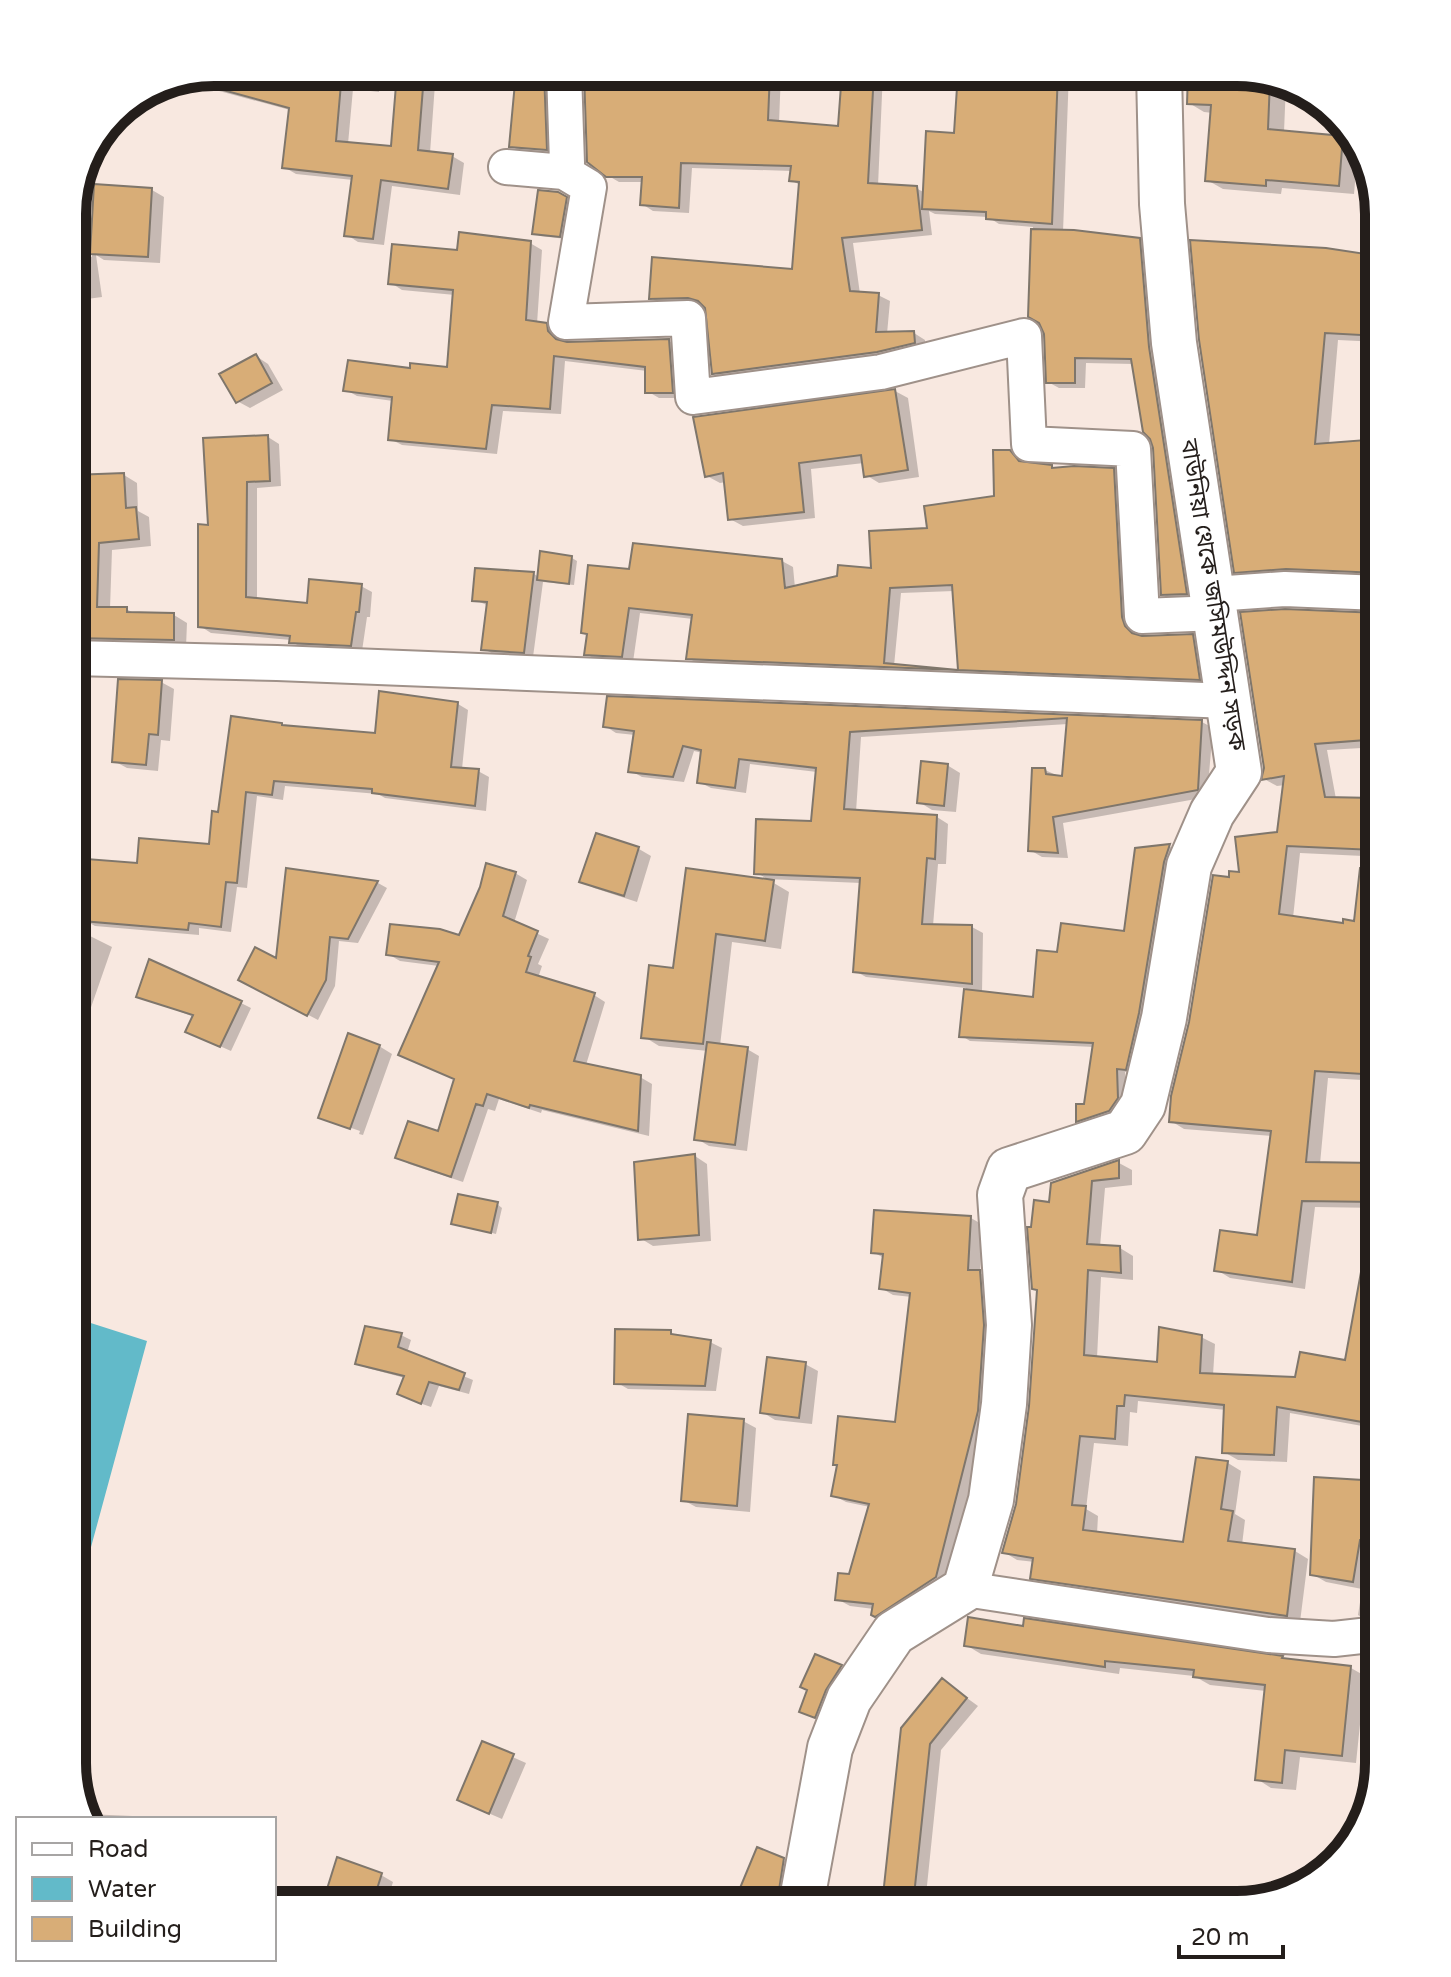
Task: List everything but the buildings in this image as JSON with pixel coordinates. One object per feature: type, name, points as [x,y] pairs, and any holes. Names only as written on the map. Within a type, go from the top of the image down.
[{"type":"street","points":[[564,86],[567,163],[564,172]]},
{"type":"street","name":"বাউনিয়া থেকে জসিমউদ্দিন সড়ক","points":[[965,1589],[991,1500],[1004,1404],[1009,1325],[1000,1195],[1009,1170],[1125,1132],[1143,1105],[1164,1018],[1189,866],[1212,813],[1239,772],[1174,343],[1162,204],[1159,86]]},
{"type":"street","points":[[506,167],[564,172],[589,187],[566,322],[688,318],[693,397],[881,372],[1024,336],[1029,444],[1133,449],[1142,616],[1285,589],[1365,592]]},
{"type":"street","points":[[86,658],[277,663],[1229,701]]},
{"type":"street","points":[[804,1891],[830,1748],[849,1699],[894,1633],[965,1589],[1268,1635],[1334,1639],[1365,1636]]},
{"type":"water","points":[[86,1321],[147,1341],[86,1566]]}]
